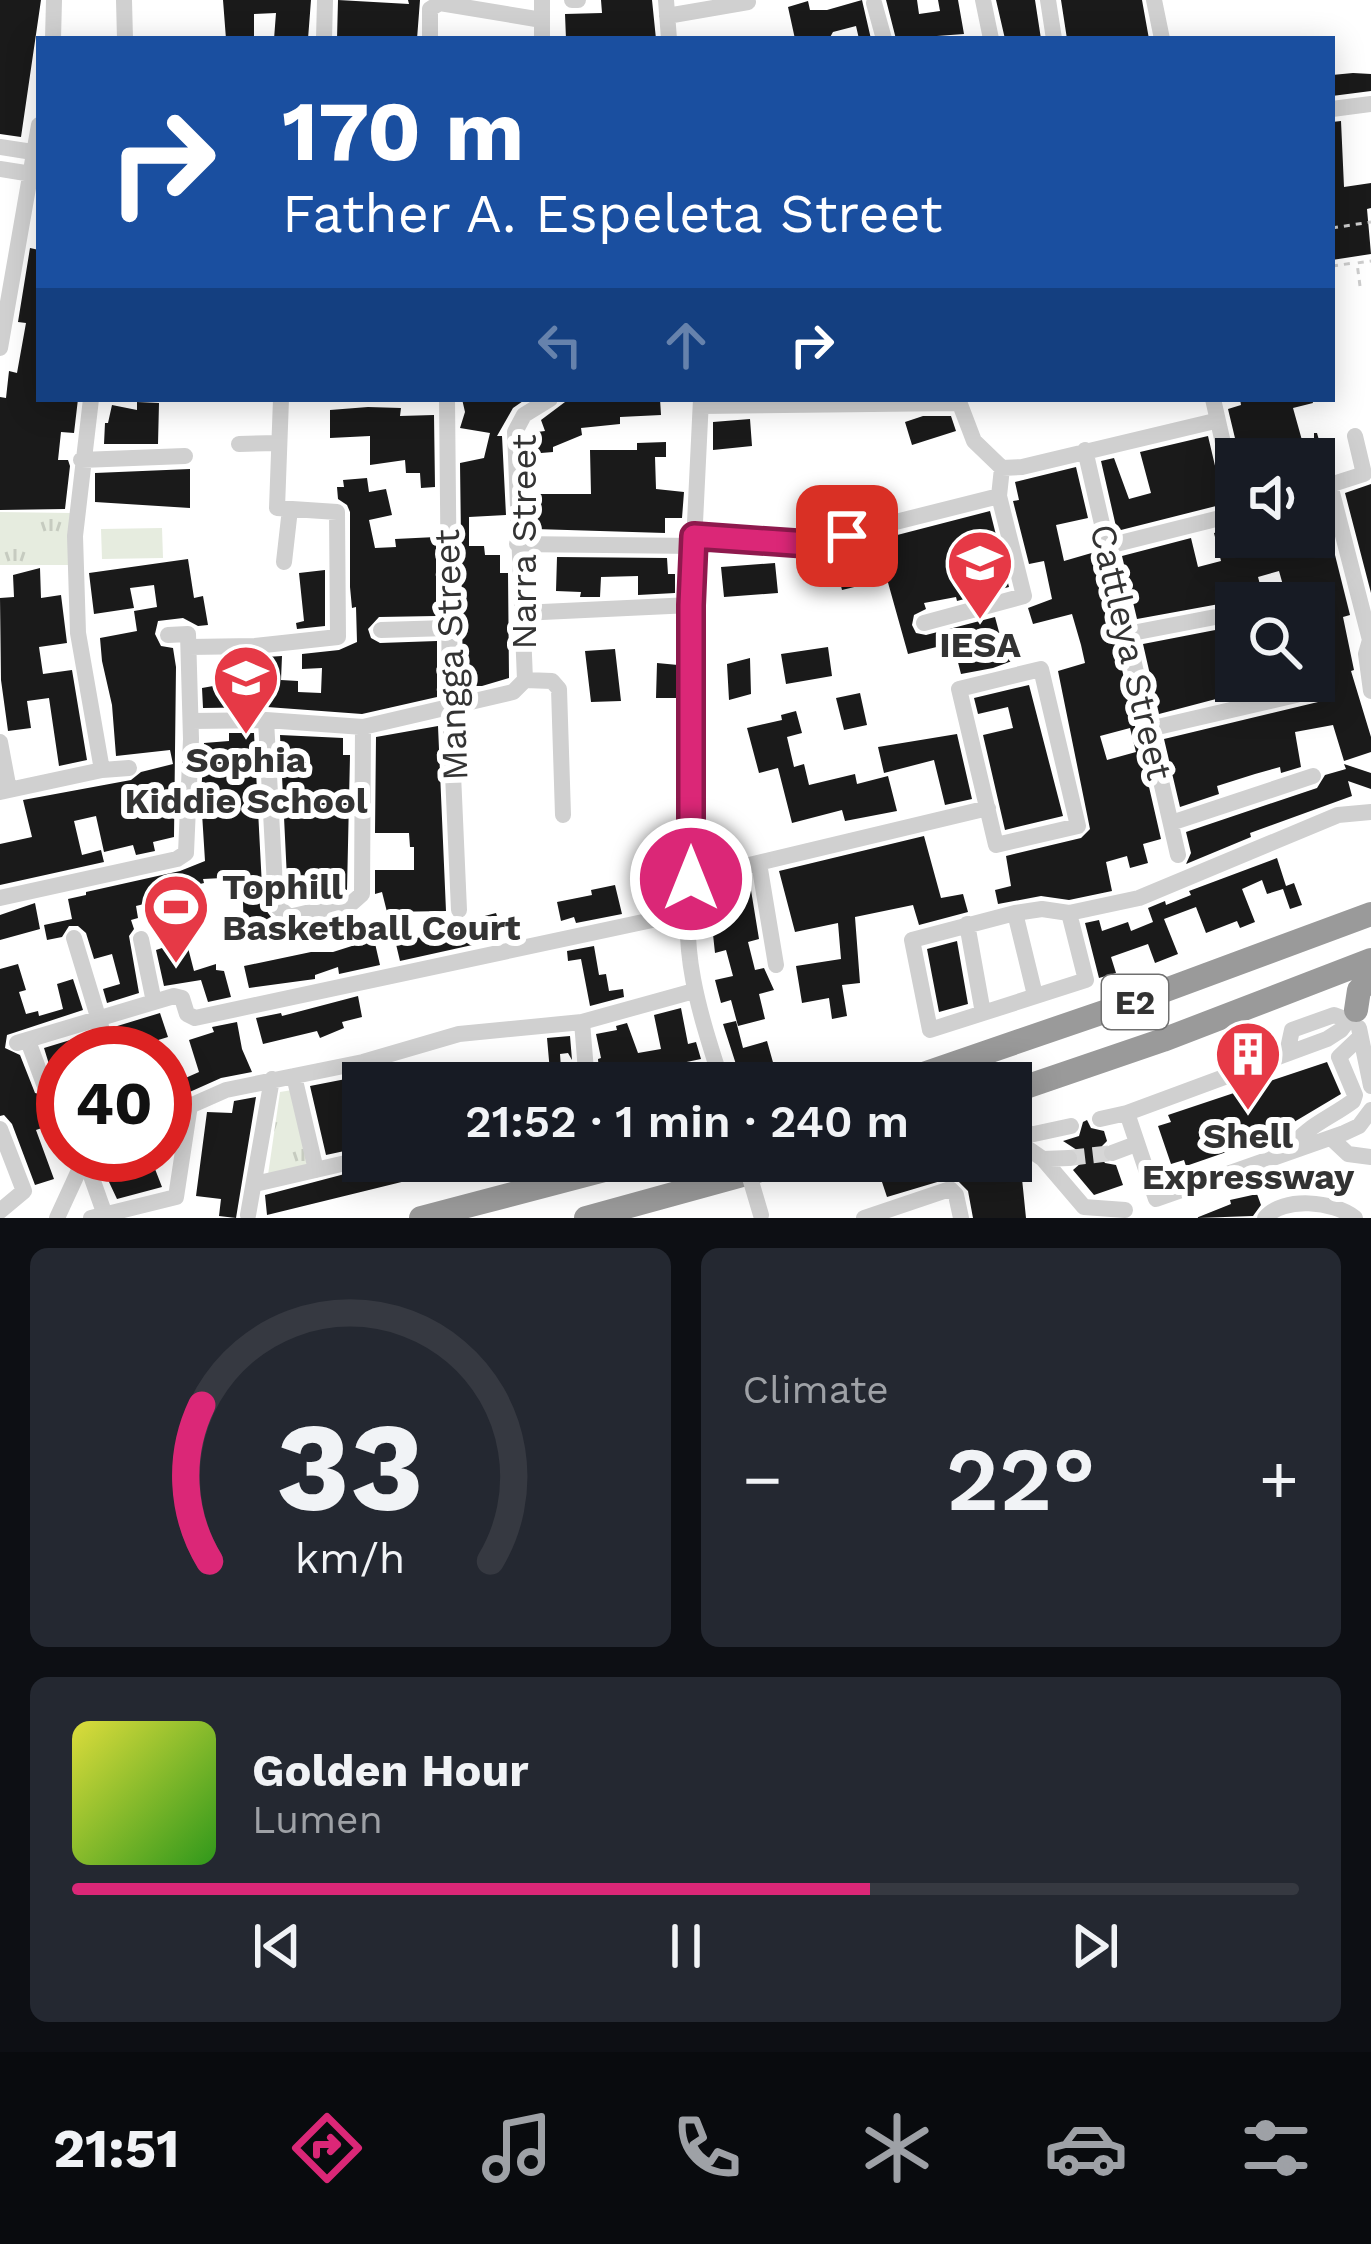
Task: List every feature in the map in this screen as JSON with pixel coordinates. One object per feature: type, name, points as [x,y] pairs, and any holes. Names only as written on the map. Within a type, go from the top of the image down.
[{"type":"highway","name":"E2","points":[[958,1062],[1371,914]]},
{"type":"highway","name":"E2","points":[[1032,1085],[1371,960]]},
{"type":"highway","points":[[1359,1024],[1359,990],[1371,980]]},
{"type":"highway","points":[[421,1218],[559,1182]]},
{"type":"highway","points":[[586,1218],[717,1182]]},
{"type":"street","points":[[53,36],[54,0]]},
{"type":"street","points":[[124,0],[124,36]]},
{"type":"street","points":[[324,36],[325,0]]},
{"type":"street","points":[[430,36],[433,5],[542,30],[542,0]]},
{"type":"street","points":[[983,0],[990,36]]},
{"type":"street","points":[[1048,0],[1054,36]]},
{"type":"street","points":[[1154,0],[1161,36]]},
{"type":"street","points":[[666,8],[748,2]]},
{"type":"street","points":[[874,3],[883,36]]},
{"type":"street","points":[[1335,109],[1371,104]]},
{"type":"street","points":[[0,147],[36,153]]},
{"type":"street","points":[[0,169],[34,174],[6,272],[0,348]]},
{"type":"street","points":[[91,402],[75,536],[78,633],[102,770]]},
{"type":"street","points":[[189,647],[338,637],[338,512],[278,508],[281,402]]},
{"type":"street","name":"Mangga Street","points":[[447,402],[448,628],[459,910]]},
{"type":"street","name":"Narra Street","points":[[545,402],[524,415],[515,432],[517,544],[525,680],[556,684],[560,694],[562,814]]},
{"type":"street","points":[[716,1062],[694,992],[685,914],[691,879],[691,605],[701,403],[830,402]]},
{"type":"street","points":[[958,402],[974,441],[1002,468],[1215,421]]},
{"type":"street","points":[[1213,402],[1220,438]]},
{"type":"street","points":[[1335,484],[1364,474],[1354,436]]},
{"type":"street","points":[[239,444],[278,443]]},
{"type":"street","name":"Cattleya Street","points":[[1085,450],[1178,855]]},
{"type":"street","points":[[81,460],[185,456]]},
{"type":"street","points":[[924,623],[1024,596],[999,496],[1002,468]]},
{"type":"street","points":[[517,544],[808,544],[999,496]]},
{"type":"street","points":[[284,562],[290,509]]},
{"type":"street","points":[[1108,546],[1215,519]]},
{"type":"street","points":[[1335,529],[1370,640],[1366,654],[1371,691]]},
{"type":"street","points":[[521,613],[691,605]]},
{"type":"street","points":[[1127,634],[1215,618]]},
{"type":"street","points":[[382,630],[448,628]]},
{"type":"street","points":[[0,898],[177,859],[186,853],[191,721],[188,634],[167,634]]},
{"type":"street","points":[[1042,669],[1078,826],[996,845],[988,808],[959,689],[1042,669]]},
{"type":"street","points":[[191,721],[266,720],[363,728],[513,692],[525,680]]},
{"type":"street","points":[[556,684],[578,682]]},
{"type":"street","points":[[1149,729],[1266,702]]},
{"type":"street","points":[[266,720],[276,905],[289,917],[353,902],[362,894],[363,728]]},
{"type":"street","points":[[0,742],[4,791],[129,768]]},
{"type":"street","points":[[1171,823],[1313,776]]},
{"type":"street","points":[[691,879],[988,808]]},
{"type":"street","points":[[1070,913],[1086,980],[930,1030],[912,940],[1015,913],[1042,909],[1070,913],[1139,898],[1338,815],[1371,812]]},
{"type":"street","points":[[759,863],[776,964]]},
{"type":"street","points":[[1015,913],[1035,995]]},
{"type":"street","points":[[73,1026],[178,996],[194,1018],[685,914]]},
{"type":"street","points":[[967,925],[983,1013]]},
{"type":"street","points":[[74,938],[101,1026]]},
{"type":"street","points":[[141,939],[154,1002]]},
{"type":"street","points":[[363,1062],[459,1034],[582,1022],[694,992]]},
{"type":"street","points":[[582,1022],[585,1062]]},
{"type":"street","points":[[1100,1119],[1127,1113],[1359,1024]]},
{"type":"street","points":[[1359,1024],[1371,1085]]},
{"type":"street","points":[[1287,1152],[1315,1122],[1353,1101],[1339,1057],[1359,1024]]},
{"type":"street","points":[[36,1038],[22,1042],[36,1069]]},
{"type":"street","points":[[192,1104],[226,1090],[342,1066]]},
{"type":"street","points":[[294,1076],[316,1170]]},
{"type":"street","points":[[248,1215],[272,1079]]},
{"type":"street","points":[[1032,1151],[1084,1207],[1141,1205],[1331,1138],[1359,1126],[1371,1110]]},
{"type":"street","points":[[1127,1113],[1136,1144],[1141,1205]]},
{"type":"street","points":[[1032,1134],[1071,1126]]},
{"type":"street","points":[[0,1130],[9,1177],[24,1191],[0,1211]]},
{"type":"street","points":[[1331,1138],[1348,1154],[1371,1157]]},
{"type":"street","points":[[1112,1153],[1136,1144]]},
{"type":"street","points":[[1043,1160],[1069,1158]]},
{"type":"street","points":[[255,1184],[342,1164]]},
{"type":"street","points":[[57,1218],[73,1182]]},
{"type":"street","points":[[91,1182],[98,1217],[176,1197],[178,1182]]},
{"type":"street","points":[[751,1182],[762,1216]]},
{"type":"street","points":[[864,1218],[947,1189],[956,1195],[961,1218]]},
{"type":"street","points":[[1265,1218],[1279,1207],[1323,1204],[1344,1209],[1355,1218]]},
{"type":"path","points":[[1335,228],[1371,222]]},
{"type":"path","points":[[1335,266],[1371,261]]},
{"type":"path","points":[[1357,263],[1360,286]]},
{"type":"green space","points":[[0,512],[70,513],[69,565],[0,565]]},
{"type":"green space","points":[[162,528],[163,558],[102,559],[101,529]]},
{"type":"green space","points":[[292,1090],[309,1166],[268,1175],[280,1092]]},
{"type":"building","points":[[0,0],[41,0],[21,137],[0,134]]},
{"type":"building","points":[[223,0],[311,0],[308,36],[274,36],[276,13],[254,14],[254,36],[226,36]]},
{"type":"building","points":[[338,0],[409,4],[408,0],[420,0],[417,36],[337,36]]},
{"type":"building","points":[[601,0],[652,0],[656,36],[566,36],[565,14],[602,13]]},
{"type":"building","points":[[862,0],[870,36],[858,36],[856,26],[831,36],[794,36],[788,7],[808,1],[810,10]]},
{"type":"building","points":[[886,0],[917,0],[919,14],[940,11],[938,0],[958,0],[964,34],[895,36]]},
{"type":"building","points":[[996,0],[1035,0],[1041,36],[1004,36]]},
{"type":"building","points":[[1061,0],[1142,0],[1148,36],[1067,36]]},
{"type":"building","points":[[1371,74],[1371,91],[1335,96],[1335,75]]},
{"type":"building","points":[[1341,121],[1344,187],[1371,183],[1371,208],[1367,209],[1371,254],[1335,260],[1335,122]]},
{"type":"building","points":[[30,248],[36,249],[36,402],[78,402],[74,433],[61,432],[58,460],[68,460],[70,466],[65,509],[0,510],[0,397],[6,398],[9,371],[17,373],[26,323],[18,322]]},
{"type":"building","points":[[137,402],[159,403],[158,444],[104,444],[112,405],[137,410]]},
{"type":"building","points":[[463,402],[522,402],[497,436],[502,436],[506,515],[469,517],[469,546],[484,546],[485,555],[500,555],[500,573],[508,573],[509,678],[482,686],[463,686],[460,463],[484,458],[490,433],[460,428]]},
{"type":"building","points":[[565,402],[660,402],[661,415],[620,417],[620,424],[581,428],[582,435],[553,447],[553,452],[529,454],[529,433],[545,431],[541,420]]},
{"type":"building","points":[[1240,402],[1313,403],[1293,408],[1301,438],[1235,438],[1228,409]]},
{"type":"building","points":[[401,408],[400,416],[434,415],[435,487],[421,488],[420,473],[406,473],[405,460],[370,465],[370,436],[330,438],[330,410]]},
{"type":"building","points":[[923,416],[951,416],[956,431],[912,445],[905,422]]},
{"type":"building","points":[[750,419],[752,446],[713,450],[713,422]]},
{"type":"building","points":[[1208,436],[1215,466],[1215,506],[1117,531],[1101,461],[1114,458],[1129,499],[1151,493],[1140,452]]},
{"type":"building","points":[[666,442],[666,457],[655,457],[656,489],[684,492],[682,518],[665,518],[665,533],[535,529],[536,494],[591,494],[590,450],[637,450],[637,443]]},
{"type":"building","points":[[1076,467],[1088,518],[1056,525],[1064,561],[1095,552],[1161,839],[1143,844],[1148,863],[1130,868],[1127,856],[1106,862],[1112,891],[1069,900],[1041,896],[998,904],[995,890],[1011,886],[1006,856],[1081,838],[1090,829],[1058,671],[1085,663],[1072,614],[1033,624],[1028,608],[1052,599],[1044,561],[1029,564],[1013,501],[1019,500],[1015,482]],"holes":[[[1130,728],[1136,752],[1107,760],[1100,736]]]},
{"type":"building","points":[[190,469],[190,508],[95,502],[95,473]]},
{"type":"building","points":[[367,478],[369,492],[386,489],[392,515],[369,520],[375,548],[396,547],[395,539],[436,537],[436,616],[379,617],[368,629],[380,643],[437,641],[437,697],[362,714],[203,708],[202,688],[230,683],[231,659],[282,656],[281,680],[298,681],[298,692],[321,693],[322,668],[302,669],[302,654],[339,650],[357,642],[350,587],[350,512],[338,499],[337,487],[344,487],[343,480]]},
{"type":"building","points":[[1371,484],[1371,593],[1345,493]]},
{"type":"building","points":[[990,511],[1009,587],[957,601],[956,597],[924,603],[926,609],[914,615],[912,625],[916,633],[926,635],[995,617],[999,632],[1005,630],[1012,661],[993,668],[961,674],[953,643],[908,654],[887,579],[842,590],[836,566],[806,573],[802,557],[854,546],[857,561],[878,556],[874,541]]},
{"type":"building","points":[[1191,538],[1198,567],[1221,561],[1335,555],[1350,615],[1343,617],[1351,671],[1371,752],[1344,761],[1333,725],[1295,732],[1301,767],[1281,773],[1280,767],[1217,786],[1219,794],[1180,807],[1164,739],[1335,702],[1335,582],[1282,582],[1279,571],[1258,577],[1259,582],[1215,582],[1215,605],[1137,619],[1122,556]]},
{"type":"building","points":[[557,557],[667,558],[668,574],[675,574],[675,593],[638,595],[638,576],[601,577],[600,597],[556,591]]},
{"type":"building","points":[[188,559],[194,598],[203,596],[208,625],[198,626],[183,618],[158,621],[155,634],[161,646],[173,648],[176,667],[174,837],[153,842],[155,851],[136,855],[133,845],[104,852],[96,816],[74,821],[82,855],[101,850],[104,862],[0,885],[0,844],[32,837],[23,800],[131,780],[141,772],[173,764],[170,750],[116,756],[102,661],[100,638],[137,631],[134,611],[157,607],[154,585],[130,588],[134,608],[94,614],[89,573]]},
{"type":"building","points":[[775,563],[778,593],[724,597],[721,567]]},
{"type":"building","points":[[40,568],[41,598],[61,595],[67,643],[39,647],[43,674],[72,670],[87,760],[59,766],[49,698],[27,701],[31,728],[8,731],[1,680],[0,598],[14,597],[13,575]]},
{"type":"building","points":[[325,570],[325,626],[297,629],[296,623],[304,621],[299,573]]},
{"type":"building","points":[[1215,630],[1215,699],[1159,714],[1143,644]]},
{"type":"building","points":[[828,647],[832,676],[786,684],[781,654]]},
{"type":"building","points":[[615,649],[621,701],[591,702],[585,651]]},
{"type":"building","points":[[750,658],[751,694],[729,700],[727,664]]},
{"type":"building","points":[[657,663],[678,665],[678,698],[656,698]]},
{"type":"building","points":[[1029,685],[1063,816],[1005,830],[983,735],[1013,728],[1008,707],[978,714],[974,698]]},
{"type":"building","points":[[860,693],[867,725],[844,730],[836,698]]},
{"type":"building","points":[[796,711],[802,733],[787,737],[794,767],[804,764],[809,785],[855,774],[857,784],[888,776],[897,811],[845,821],[842,810],[792,823],[778,768],[759,773],[747,728],[782,720],[781,715]]},
{"type":"building","points":[[438,726],[446,911],[387,912],[382,892],[375,894],[375,870],[414,870],[414,847],[410,847],[409,833],[375,833],[376,737]]},
{"type":"building","points":[[229,733],[254,733],[263,906],[274,929],[244,930],[242,877],[203,879],[204,883],[151,896],[152,902],[136,906],[138,918],[131,920],[134,929],[129,936],[139,993],[107,1003],[103,989],[120,984],[112,954],[94,959],[86,933],[78,926],[69,926],[62,937],[47,940],[44,925],[72,919],[68,899],[205,861],[204,743],[229,741]]},
{"type":"building","points":[[957,734],[972,799],[945,805],[934,760],[884,773],[878,747]]},
{"type":"building","points":[[280,735],[343,738],[343,755],[350,755],[347,890],[293,903],[288,899]]},
{"type":"building","points":[[1344,764],[1371,773],[1371,789],[1348,781],[1352,796],[1250,833],[1251,837],[1186,864],[1191,853],[1186,832],[1317,788],[1325,775],[1346,769]]},
{"type":"building","points":[[924,836],[941,898],[963,894],[968,912],[919,925],[913,905],[855,917],[860,983],[842,985],[847,1016],[832,1019],[829,998],[802,1003],[796,966],[841,959],[838,923],[795,932],[779,871]]},
{"type":"building","points":[[1277,858],[1286,886],[1294,883],[1302,905],[1290,909],[1283,889],[1267,894],[1262,880],[1242,889],[1255,922],[1240,928],[1237,921],[1206,933],[1196,907],[1164,919],[1178,954],[1155,963],[1148,944],[1111,957],[1116,973],[1099,978],[1085,923],[1099,920],[1102,931],[1128,922],[1131,931],[1153,922],[1148,908],[1165,901],[1166,905],[1191,895],[1189,891]]},
{"type":"building","points":[[749,878],[759,939],[748,942],[755,970],[764,968],[774,990],[759,994],[765,1019],[738,1026],[731,1000],[721,1003],[715,980],[733,976],[726,950],[715,953],[708,888]]},
{"type":"building","points":[[615,885],[622,914],[576,923],[574,917],[561,921],[557,902]]},
{"type":"building","points":[[35,903],[40,929],[0,940],[0,915]]},
{"type":"building","points":[[496,913],[504,938],[400,961],[395,940],[417,938]]},
{"type":"building","points":[[374,939],[380,965],[339,974],[338,967],[315,979],[249,988],[244,966],[333,952]]},
{"type":"building","name":"Tophill Basketball Court","points":[[186,940],[194,971],[216,964],[216,970],[224,971],[231,997],[208,1002],[201,980],[164,986],[156,950]]},
{"type":"building","points":[[957,941],[968,1004],[939,1012],[927,949]]},
{"type":"building","points":[[594,946],[599,975],[606,974],[609,991],[623,989],[624,997],[590,1006],[581,959],[568,961],[567,951]]},
{"type":"building","points":[[18,964],[26,990],[19,992],[26,1014],[38,1011],[39,1016],[63,1009],[57,984],[73,979],[83,1010],[7,1035],[5,1048],[20,1055],[36,1093],[36,1182],[44,1182],[35,1185],[12,1124],[0,1116],[0,969]]},
{"type":"building","points":[[358,996],[362,1017],[342,1022],[344,1028],[320,1038],[317,1031],[263,1044],[256,1018]]},
{"type":"building","points":[[681,1008],[688,1044],[696,1042],[701,1059],[598,1062],[596,1034],[627,1023],[638,1053],[661,1049],[654,1015]]},
{"type":"building","points":[[160,1013],[164,1026],[117,1026]]},
{"type":"building","points":[[736,1021],[743,1048],[767,1041],[773,1062],[735,1062],[723,1024]]},
{"type":"building","points":[[237,1022],[252,1072],[221,1078],[192,1091],[192,1075],[199,1072],[192,1039],[214,1032],[212,1027]]},
{"type":"building","points":[[570,1036],[572,1060],[568,1053],[560,1054],[561,1062],[549,1062],[547,1038]]},
{"type":"building","name":"Shell Expressway","points":[[1327,1062],[1341,1094],[1294,1122],[1290,1130],[1186,1166],[1184,1160],[1171,1164],[1158,1126],[1171,1122],[1168,1115]]},
{"type":"building","points":[[342,1080],[342,1152],[326,1155],[310,1086]]},
{"type":"building","points":[[256,1097],[236,1218],[219,1216],[221,1199],[196,1196],[207,1112],[232,1113],[234,1101]]},
{"type":"building","points":[[1087,1120],[1091,1128],[1104,1131],[1107,1141],[1100,1156],[1105,1163],[1116,1165],[1123,1185],[1094,1195],[1073,1170],[1081,1163],[1080,1152],[1063,1141],[1079,1136]]},
{"type":"building","points":[[342,1175],[342,1182],[402,1182],[267,1215],[265,1195]]},
{"type":"building","points":[[109,1182],[160,1182],[162,1187],[117,1199]]},
{"type":"building","points":[[882,1182],[937,1182],[887,1197]]},
{"type":"building","points":[[959,1182],[1022,1182],[1026,1218],[973,1218],[968,1191]]},
{"type":"building","points":[[1257,1194],[1261,1205],[1253,1216],[1196,1218],[1231,1204],[1230,1200]]},
{"type":"tunnel","points":[[1069,1158],[1112,1153]]},
{"type":"place","name":"IESA","points":[[980,622]]},
{"type":"place","name":"Sophia Kiddie School","points":[[246,737]]},
{"type":"place","name":"Tophill Basketball Court","points":[[176,966]]},
{"type":"place","name":"Shell Expressway","points":[[1248,1113]]},
{"type":"route","points":[[691,879],[694,536],[808,544],[847,536]]}]
